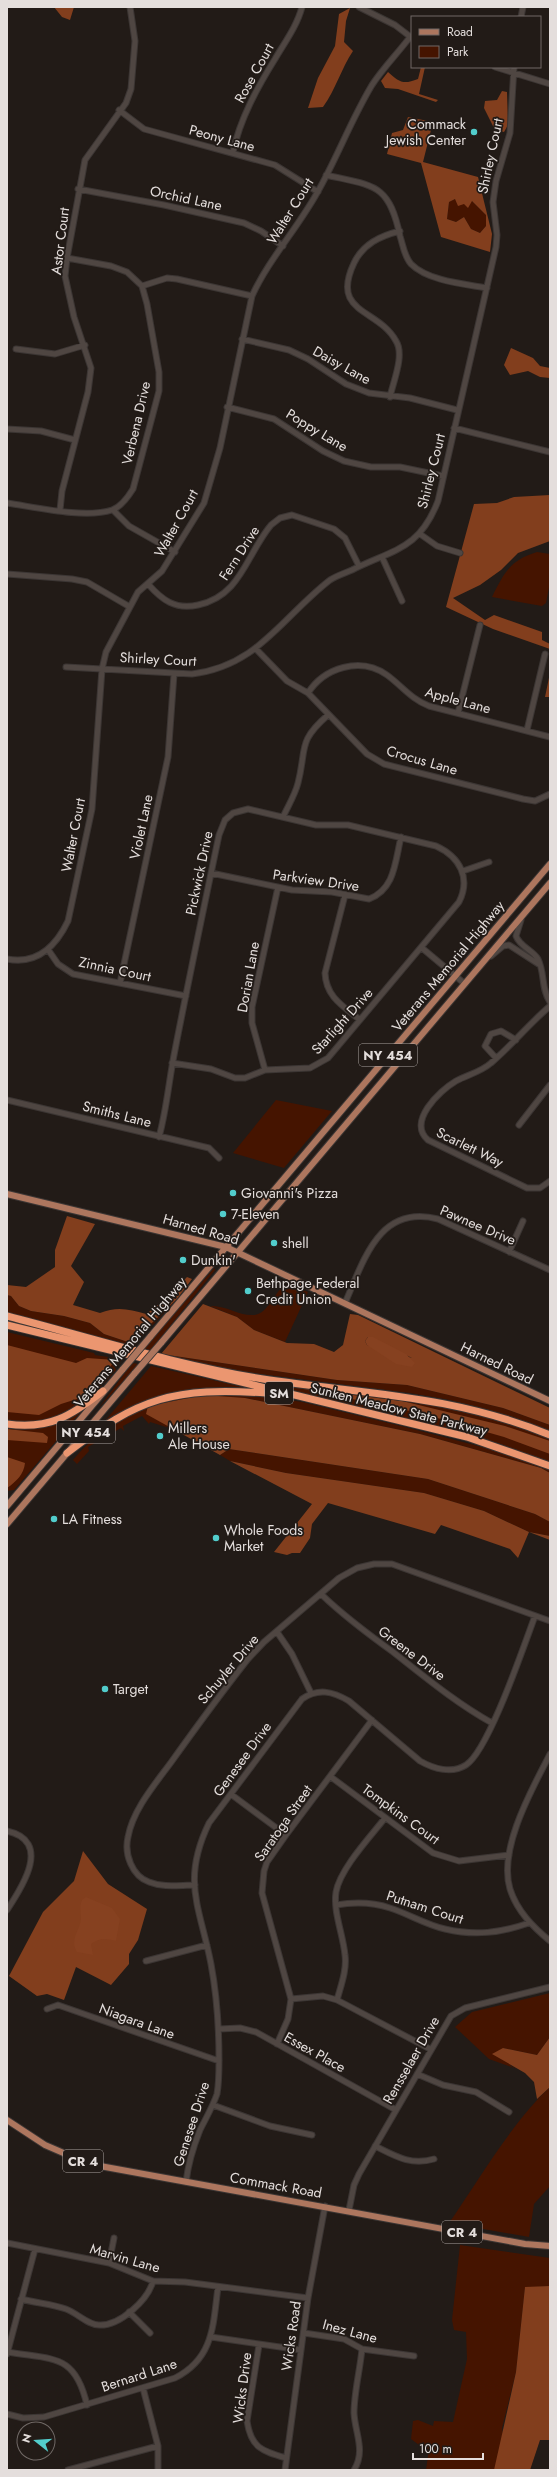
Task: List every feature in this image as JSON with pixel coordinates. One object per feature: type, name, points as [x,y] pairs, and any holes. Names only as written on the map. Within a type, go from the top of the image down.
[{"type":"highway","name":"Sunken Meadow State Parkway","points":[[7,1315],[17,1319],[185,1363],[224,1371],[262,1378],[421,1398],[477,1410],[550,1435]]},
{"type":"highway","name":"Sunken Meadow State Parkway","points":[[7,1325],[467,1437],[550,1466]]},
{"type":"highway","points":[[7,1330],[40,1334]]},
{"type":"highway","points":[[67,1454],[121,1415],[166,1397],[202,1390],[286,1394]]},
{"type":"highway","points":[[7,1424],[27,1426],[51,1423],[66,1418],[103,1392]]},
{"type":"main road","name":"Veterans Memorial Highway","points":[[7,1506],[550,864]]},
{"type":"main road","name":"Veterans Memorial Highway","points":[[7,1524],[550,883]]},
{"type":"main road","name":"Harned Road","points":[[7,1194],[238,1251],[550,1401]]},
{"type":"main road","name":"Commack Road","points":[[7,2120],[45,2144],[89,2164],[349,2210],[525,2244],[550,2246]]},
{"type":"street","name":"Astor Court","points":[[60,510],[62,490],[91,379],[91,368],[85,345],[74,316],[65,276],[67,258],[78,189],[85,160],[89,150],[126,103],[131,89],[135,40],[130,7]]},
{"type":"street","name":"Rose Court","points":[[233,152],[238,128],[268,70],[298,20],[302,7]]},
{"type":"street","points":[[359,7],[395,25],[411,38]]},
{"type":"street","name":"Walter Court","points":[[7,959],[29,960],[49,951],[60,937],[68,921],[92,809],[102,669],[106,652],[138,592],[162,572],[204,502],[210,485],[252,296],[260,278],[318,192],[340,142],[373,83],[411,38]]},
{"type":"street","points":[[514,69],[550,84]]},
{"type":"street","name":"Shirley Court","points":[[66,667],[174,674],[209,672],[234,663],[256,649],[331,579],[409,544],[420,534],[430,520],[438,501],[457,410],[487,288],[497,235],[493,202],[496,181],[510,133],[514,69]]},
{"type":"street","name":"Peony Lane","points":[[119,110],[144,129],[233,152],[275,165],[318,192]]},
{"type":"street","points":[[326,175],[364,184],[383,191],[391,202],[400,231],[404,251],[411,264],[423,272],[442,279],[487,288]]},
{"type":"street","name":"Orchid Lane","points":[[78,189],[244,223],[261,231],[283,246]]},
{"type":"street","points":[[390,397],[400,352],[396,341],[356,306],[347,292],[348,276],[356,259],[369,244],[383,235],[400,231]]},
{"type":"street","points":[[67,258],[112,266],[127,272],[142,286],[167,278],[252,296]]},
{"type":"street","name":"Verbena Drive","points":[[113,510],[127,500],[133,489],[159,391],[159,372],[154,338],[142,286]]},
{"type":"street","name":"Daisy Lane","points":[[242,339],[289,350],[308,359],[346,384],[370,394],[410,398],[457,410]]},
{"type":"street","points":[[16,349],[55,354],[85,345]]},
{"type":"street","name":"Poppy Lane","points":[[227,407],[274,419],[323,451],[344,461],[371,467],[400,468],[442,476]]},
{"type":"street","points":[[454,428],[550,452]]},
{"type":"street","points":[[7,430],[41,431],[76,440]]},
{"type":"street","points":[[7,503],[27,508],[97,513],[113,510],[129,526],[175,552]]},
{"type":"street","name":"Fern Drive","points":[[148,584],[159,597],[170,604],[182,607],[212,602],[228,592],[272,525],[280,518],[292,515],[334,529],[345,538],[359,566]]},
{"type":"street","points":[[420,534],[437,546],[460,552]]},
{"type":"street","points":[[382,557],[402,601]]},
{"type":"street","points":[[7,574],[72,579],[87,582],[130,607]]},
{"type":"street","points":[[458,713],[480,625]]},
{"type":"street","name":"Crocus Lane","points":[[256,649],[287,681],[308,693],[367,754],[384,764],[535,801],[550,794]]},
{"type":"street","points":[[527,730],[545,654]]},
{"type":"street","name":"Apple Lane","points":[[308,693],[315,682],[327,673],[345,667],[364,667],[386,675],[416,701],[550,737]]},
{"type":"street","name":"Violet Lane","points":[[120,983],[168,757],[174,674]]},
{"type":"street","points":[[283,817],[298,785],[304,743],[313,728],[328,714]]},
{"type":"street","name":"Pickwick Drive","points":[[159,1136],[172,1063],[211,873],[222,826],[233,813],[248,809],[316,826],[348,825],[402,838],[447,850],[458,862],[463,871]]},
{"type":"street","name":"Parkview Drive","points":[[211,873],[278,887],[369,899],[386,889],[390,881],[402,838]]},
{"type":"street","points":[[463,871],[489,862]]},
{"type":"street","name":"Starlight Drive","points":[[172,1063],[210,1069],[235,1078],[249,1077],[265,1070],[310,1068],[319,1065],[328,1058],[422,948],[459,902],[465,884],[463,871]]},
{"type":"street","name":"Dorian Lane","points":[[265,1070],[252,1023],[252,1007],[278,887]]},
{"type":"street","points":[[345,895],[325,973],[325,984],[329,994],[360,1020]]},
{"type":"street","points":[[525,913],[516,931],[516,936],[520,943],[537,958],[540,965],[544,990],[550,1002]]},
{"type":"street","points":[[481,964],[503,946],[509,945],[540,965]]},
{"type":"street","points":[[422,948],[465,984]]},
{"type":"street","name":"Zinnia Court","points":[[49,951],[58,964],[73,974],[186,996]]},
{"type":"street","name":"Scarlett Way","points":[[550,1006],[516,1040],[484,1068],[448,1088],[421,1119],[422,1134],[432,1143],[527,1188],[540,1188],[550,1181]]},
{"type":"street","points":[[496,1058],[485,1046],[491,1034],[501,1031],[516,1040]]},
{"type":"street","points":[[519,1125],[550,1085]]},
{"type":"street","name":"Smiths Lane","points":[[7,1100],[209,1148],[219,1158]]},
{"type":"street","name":"Pawnee Drive","points":[[345,1303],[375,1240],[384,1230],[395,1222],[410,1217],[424,1216],[438,1220],[550,1270]]},
{"type":"street","points":[[509,1252],[524,1221]]},
{"type":"street","name":"Schuyler Drive","points":[[194,1885],[165,1886],[148,1882],[134,1870],[127,1852],[128,1836],[145,1799],[248,1659],[340,1578],[357,1568],[374,1564],[392,1564],[550,1621]]},
{"type":"street","name":"Greene Drive","points":[[322,1595],[355,1624],[467,1710],[492,1723]]},
{"type":"street","points":[[277,1632],[292,1654],[311,1693],[324,1692],[337,1694],[349,1701],[420,1761],[433,1768],[450,1770],[466,1765],[477,1754],[502,1704],[535,1616]]},
{"type":"street","name":"Genesee Drive","points":[[186,2182],[187,2171],[200,2131],[212,2104],[218,2084],[219,2061],[219,2029],[214,1977],[196,1906],[194,1864],[201,1840],[209,1823],[302,1699],[311,1693]]},
{"type":"street","name":"Saratoga Street","points":[[277,2044],[288,2019],[290,1999],[262,1893],[264,1871],[267,1862],[286,1835],[331,1777],[372,1720]]},
{"type":"street","points":[[550,1754],[522,1812],[509,1855],[510,1888],[529,1923],[550,1941]]},
{"type":"street","name":"Tompkins Court","points":[[331,1777],[433,1853],[460,1861],[509,1855]]},
{"type":"street","points":[[232,1794],[286,1835]]},
{"type":"street","points":[[337,2000],[344,1972],[345,1956],[336,1905],[336,1891],[341,1877],[385,1818]]},
{"type":"street","points":[[7,1831],[24,1838],[30,1848],[32,1859],[7,1910]]},
{"type":"street","name":"Putnam Court","points":[[336,1905],[371,1903],[390,1908],[444,1929],[470,1934],[505,1932],[529,1923]]},
{"type":"street","points":[[146,1961],[207,1945]]},
{"type":"street","name":"Rensselaer Drive","points":[[349,2210],[354,2185],[430,2049],[451,2016],[465,2008],[550,1987]]},
{"type":"street","points":[[290,1999],[322,1996],[337,2000],[430,2049]]},
{"type":"street","name":"Niagara Lane","points":[[47,2009],[58,2005],[219,2061]]},
{"type":"street","name":"Essex Place","points":[[219,2029],[240,2028],[256,2032],[396,2110]]},
{"type":"street","points":[[417,2074],[443,2085],[476,2092],[509,2112]]},
{"type":"street","points":[[212,2104],[270,2126],[312,2135]]},
{"type":"street","points":[[375,2146],[400,2159],[412,2162],[422,2163],[434,2159]]},
{"type":"street","name":"Wicks Road","points":[[285,2470],[308,2298],[324,2206]]},
{"type":"street","points":[[108,2263],[114,2238]]},
{"type":"street","name":"Marvin Lane","points":[[7,2243],[108,2263],[153,2281],[308,2298]]},
{"type":"street","points":[[35,2249],[7,2353],[48,2359],[66,2365],[79,2378],[87,2405]]},
{"type":"street","points":[[21,2300],[64,2308],[98,2325],[113,2322],[129,2312],[147,2295],[153,2281]]},
{"type":"street","name":"Bernard Lane","points":[[7,2414],[33,2419],[87,2405],[119,2393],[143,2388],[188,2372],[204,2354],[211,2337],[218,2287]]},
{"type":"street","points":[[129,2312],[150,2333]]},
{"type":"street","name":"Inez Lane","points":[[304,2333],[344,2340],[362,2349],[414,2356]]},
{"type":"street","points":[[211,2337],[301,2350]]},
{"type":"street","name":"Wicks Drive","points":[[259,2345],[247,2421],[249,2432],[252,2441],[259,2448],[286,2458]]},
{"type":"street","points":[[354,2470],[359,2458],[360,2446],[354,2413],[362,2349]]},
{"type":"street","points":[[143,2388],[158,2446],[158,2470]]},
{"type":"street","points":[[68,2470],[158,2446]]},
{"type":"street","points":[[92,2464],[93,2470]]},
{"type":"green space","points":[[455,199],[472,201],[486,215],[486,226],[480,233],[471,229],[464,217],[456,222],[447,219],[449,202]]},
{"type":"green space","points":[[537,552],[550,554],[550,582],[546,603],[542,606],[492,597],[504,574],[514,563]]},
{"type":"green space","points":[[276,1100],[332,1111],[284,1168],[233,1153]]},
{"type":"green space","points":[[214,1268],[215,1270],[150,1351],[143,1350]]},
{"type":"green space","points":[[288,1284],[308,1292],[285,1342],[254,1330],[237,1317],[210,1306],[221,1307],[247,1315],[258,1314],[267,1307],[283,1287]]},
{"type":"green space","points":[[7,1295],[11,1296],[19,1306],[31,1311],[64,1316],[90,1323],[104,1334],[131,1343],[177,1299],[131,1348],[7,1312]]},
{"type":"green space","points":[[7,1332],[94,1353],[95,1355],[122,1359],[115,1368],[116,1370],[99,1388],[79,1406],[57,1419],[32,1424],[7,1421]]},
{"type":"green space","points":[[161,1354],[337,1380],[407,1385],[503,1408],[550,1425],[550,1431],[489,1410],[450,1400],[410,1393],[237,1371]]},
{"type":"green space","points":[[132,1363],[139,1364],[99,1408]]},
{"type":"green space","points":[[151,1366],[256,1390],[215,1388],[174,1392],[148,1400],[115,1418],[104,1422]]},
{"type":"green space","points":[[220,1374],[388,1395],[470,1412],[511,1423],[550,1438],[550,1463],[498,1443]]},
{"type":"green space","points":[[190,1394],[249,1394],[302,1402],[505,1453],[550,1469],[550,1473],[541,1468],[420,1434],[245,1398],[147,1414],[176,1430],[150,1422],[149,1424],[142,1416],[123,1426],[124,1431],[121,1428],[88,1447],[89,1451],[77,1464],[73,1460],[96,1436],[122,1418],[150,1404]]},
{"type":"green space","points":[[81,1412],[14,1490],[7,1491],[7,1426],[17,1428],[36,1428],[63,1421]]},
{"type":"green space","points":[[229,1449],[428,1479],[535,1514],[550,1522],[550,1536],[529,1532],[484,1511],[424,1493],[286,1473],[230,1461],[220,1455]]},
{"type":"green space","points":[[550,1993],[550,2037],[537,2055],[503,2048],[511,2066],[517,2069],[489,2059],[455,2027],[472,2012]]},
{"type":"green space","points":[[550,2087],[550,2186],[534,2204],[529,2237],[449,2223],[509,2134],[536,2101]]},
{"type":"green space","points":[[460,2245],[550,2258],[550,2286],[525,2288],[516,2372],[502,2428],[509,2470],[426,2470],[429,2449],[423,2448],[411,2439],[413,2421],[418,2420],[433,2426],[434,2421],[453,2422],[467,2359],[466,2332],[454,2330],[452,2320]]},
{"type":"shaded area","points":[[54,7],[74,7],[70,20],[62,17]]},
{"type":"shaded area","points":[[350,8],[346,21],[344,42],[353,51],[323,107],[308,108],[318,78],[335,46],[339,14]]},
{"type":"shaded area","points":[[421,68],[425,68],[419,94],[438,100],[436,102],[398,89],[385,88],[381,81],[388,72],[402,82],[409,82],[418,79]]},
{"type":"shaded area","points":[[502,91],[507,92],[508,125],[504,132],[495,130],[484,108],[485,101],[497,100]]},
{"type":"shaded area","points":[[408,117],[433,122],[423,162],[478,177],[492,234],[490,252],[441,237],[421,163],[387,154],[392,133],[403,130]],"holes":[[[455,199],[458,206],[464,204],[468,208],[472,201],[486,215],[486,226],[480,233],[471,229],[464,217],[456,222],[447,219],[449,202]]]},
{"type":"shaded area","points":[[511,348],[533,358],[540,366],[550,368],[550,378],[540,377],[528,371],[510,375],[504,365]]},
{"type":"shaded area","points":[[550,495],[550,541],[518,553],[501,570],[480,585],[453,598],[485,620],[494,615],[542,632],[542,640],[550,644],[550,649],[493,629],[446,607],[474,504],[497,503],[514,497]]},
{"type":"shaded area","points":[[550,673],[550,697],[545,697]]},
{"type":"shaded area","points":[[67,1216],[95,1224],[71,1266],[84,1282],[73,1305],[100,1313],[123,1309],[146,1314],[167,1298],[187,1277],[192,1279],[177,1299],[131,1343],[104,1334],[90,1323],[64,1316],[31,1311],[19,1306],[11,1296],[7,1295],[7,1285],[26,1287],[55,1267],[55,1250]]},
{"type":"shaded area","points":[[203,1304],[237,1317],[254,1330],[287,1343],[314,1344],[334,1352],[343,1345],[350,1314],[358,1315],[550,1408],[550,1425],[503,1408],[407,1385],[337,1380],[161,1354]],"holes":[[[368,1337],[412,1358],[367,1345],[365,1341]]]},
{"type":"shaded area","points":[[368,1337],[373,1337],[406,1354],[415,1363],[412,1367],[396,1364],[367,1345],[365,1341]]},
{"type":"shaded area","points":[[7,1345],[76,1363],[87,1358],[115,1360],[96,1387],[80,1398],[61,1404],[39,1415],[7,1412]]},
{"type":"shaded area","points":[[303,1389],[402,1401],[505,1426],[550,1441],[550,1454],[504,1437],[420,1413]]},
{"type":"shaded area","points":[[204,1395],[245,1398],[420,1434],[541,1468],[550,1473],[550,1522],[535,1514],[428,1479],[229,1449],[220,1455],[146,1414],[148,1406]]},
{"type":"shaded area","points":[[7,1429],[43,1433],[48,1437],[47,1443],[7,1440]]},
{"type":"shaded area","points":[[7,1457],[25,1463],[23,1471],[19,1477],[7,1488]]},
{"type":"shaded area","points":[[230,1461],[286,1473],[424,1493],[484,1511],[529,1532],[518,1558],[510,1549],[441,1525],[435,1534],[328,1503],[312,1524],[310,1538],[300,1553],[292,1553],[287,1555],[274,1552],[312,1504]]},
{"type":"shaded area","points":[[529,1532],[550,1536],[550,1540]]},
{"type":"shaded area","points":[[83,1851],[108,1884],[147,1909],[138,1940],[129,1954],[129,1964],[111,1985],[76,1967],[64,2000],[47,1994],[37,1996],[9,1976],[43,1912],[74,1881]]},
{"type":"shaded area","points":[[86,1897],[112,1908],[120,1919],[116,1941],[103,1939],[94,1942],[91,1944],[93,1955],[77,1952],[74,1943],[81,1919],[81,1902]]},
{"type":"shaded area","points":[[550,2037],[550,2087],[537,2099],[534,2082],[525,2073],[492,2054],[503,2048],[537,2055]]},
{"type":"shaded area","points":[[550,2286],[550,2440],[540,2440],[530,2470],[494,2470],[516,2372],[525,2287]]},
{"type":"place","name":"Commack Jewish Center","points":[[474,132]]},
{"type":"place","name":"Giovanni's Pizza","points":[[233,1193]]},
{"type":"place","name":"7-Eleven","points":[[223,1214]]},
{"type":"place","name":"shell","points":[[274,1243]]},
{"type":"place","name":"Dunkin'","points":[[183,1260]]},
{"type":"place","name":"Bethpage Federal Credit Union","points":[[248,1291]]},
{"type":"place","name":"Millers Ale House","points":[[160,1436]]},
{"type":"place","name":"LA Fitness","points":[[54,1519]]},
{"type":"place","name":"Whole Foods Market","points":[[216,1538]]},
{"type":"place","name":"Target","points":[[105,1689]]}]
